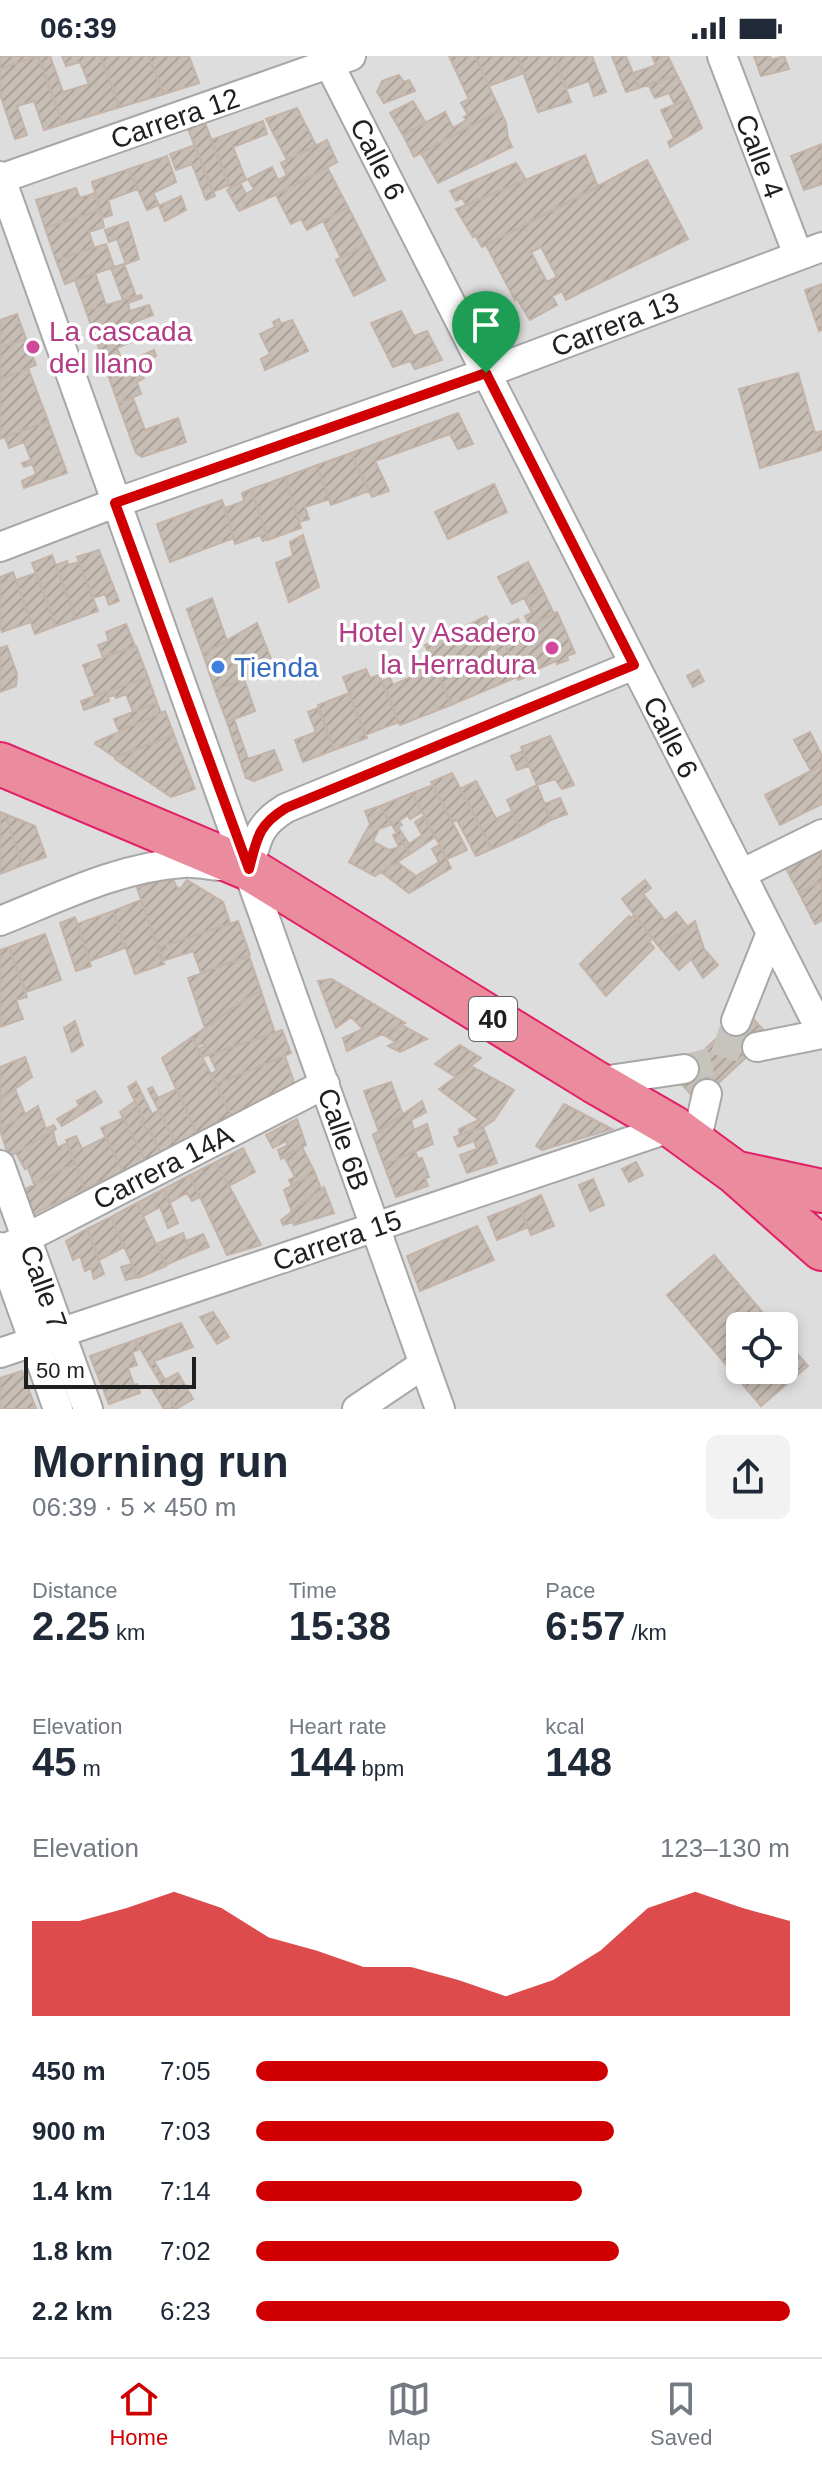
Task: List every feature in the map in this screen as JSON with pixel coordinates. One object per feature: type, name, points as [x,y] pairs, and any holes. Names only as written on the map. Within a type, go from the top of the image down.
[{"type":"highway","name":"40","points":[[0,764],[249,869],[685,1134],[736,1173],[822,1249]]},
{"type":"highway","name":"40","points":[[736,1173],[822,1191]]},
{"type":"street","name":"Calle 4","points":[[722,56],[810,251]]},
{"type":"street","name":"Carrera 12","points":[[0,178],[333,58]]},
{"type":"street","name":"Calle 6","points":[[333,58],[486,373],[822,1034]]},
{"type":"street","name":"Calle 6B","points":[[0,178],[440,1409]]},
{"type":"street","name":"Carrera 13","points":[[0,547],[115,503],[486,373],[810,251]]},
{"type":"street","points":[[0,921],[121,875],[158,866],[186,863],[249,869],[258,836],[269,818],[286,808],[634,665]]},
{"type":"street","points":[[741,874],[822,834]]},
{"type":"street","points":[[736,1021],[771,933]]},
{"type":"street","points":[[757,1047],[822,1034]]},
{"type":"street","points":[[595,1082],[684,1069]]},
{"type":"street","name":"Carrera 14A","points":[[9,1245],[325,1084]]},
{"type":"street","points":[[685,1134],[707,1094]]},
{"type":"street","name":"Carrera 15","points":[[0,1353],[376,1227],[685,1134]]},
{"type":"street","name":"Calle 7","points":[[0,1165],[9,1245],[47,1337],[88,1409]]},
{"type":"street","name":"Calle 7","points":[[47,1337],[58,1409]]},
{"type":"street","points":[[357,1409],[424,1364]]},
{"type":"shaded area","points":[[0,56],[822,56],[822,1409],[0,1409]]},
{"type":"building","points":[[0,56],[39,56],[0,69]]},
{"type":"building","points":[[38,56],[63,124],[44,130],[34,101],[17,106],[27,135],[15,139],[0,94],[0,69]]},
{"type":"building","points":[[38,56],[50,56],[63,92],[89,84],[80,62],[66,66],[62,56],[100,56],[120,107],[63,124]]},
{"type":"building","points":[[100,56],[148,56],[164,94],[120,107]]},
{"type":"building","points":[[148,56],[189,56],[199,83],[164,94]]},
{"type":"building","points":[[449,56],[475,56],[500,110],[414,157],[403,135],[445,112],[453,128],[466,120],[464,117],[468,115],[461,103],[469,99]]},
{"type":"building","points":[[475,56],[517,56],[524,73],[489,86]]},
{"type":"building","points":[[517,56],[554,56],[571,102],[538,112]]},
{"type":"building","points":[[554,56],[592,56],[606,92],[594,96],[589,81],[566,89]]},
{"type":"building","points":[[612,56],[626,56],[639,88],[626,92]]},
{"type":"building","points":[[652,56],[668,56],[677,75],[639,88],[633,73],[656,65]]},
{"type":"building","points":[[754,56],[770,56],[771,60],[784,56],[789,69],[761,76]]},
{"type":"building","points":[[399,75],[404,82],[409,80],[415,91],[384,103],[377,92],[382,81]]},
{"type":"building","points":[[677,75],[689,99],[675,105],[669,93],[655,98],[648,84]]},
{"type":"building","points":[[689,99],[702,128],[670,147],[668,142],[674,138],[661,110]]},
{"type":"building","points":[[413,101],[426,123],[403,135],[390,113]]},
{"type":"building","points":[[297,108],[316,145],[287,160],[266,119]]},
{"type":"building","points":[[500,110],[512,147],[438,183],[421,153]]},
{"type":"building","points":[[263,121],[267,134],[233,147],[246,180],[230,188],[211,140]]},
{"type":"building","points":[[205,123],[229,185],[213,192],[188,129]]},
{"type":"building","points":[[327,140],[337,162],[239,211],[227,190],[240,183],[246,194],[254,189],[248,179],[272,167],[278,180],[287,175],[281,163]]},
{"type":"building","points":[[822,144],[822,184],[804,190],[791,156]]},
{"type":"building","points":[[195,145],[215,196],[206,200],[192,164],[176,170],[170,154]]},
{"type":"building","points":[[585,155],[598,187],[482,247],[456,209]]},
{"type":"building","points":[[167,156],[176,182],[153,193],[159,205],[147,210],[129,169]]},
{"type":"building","points":[[647,160],[688,239],[566,300],[562,291],[552,296],[557,305],[530,320],[515,300],[486,245]],"holes":[[[541,247],[557,277],[547,282],[531,252]]]},
{"type":"building","points":[[516,163],[526,180],[466,205],[462,198],[456,201],[450,191]]},
{"type":"building","points":[[327,167],[348,207],[307,230],[301,219],[291,224],[276,195]]},
{"type":"building","points":[[129,169],[138,189],[108,200],[112,215],[102,218],[92,182]]},
{"type":"building","points":[[76,188],[80,198],[95,193],[100,210],[45,228],[36,200]]},
{"type":"building","points":[[181,196],[186,210],[165,221],[159,206]]},
{"type":"building","points":[[348,207],[367,244],[341,258],[323,221]]},
{"type":"building","points":[[100,210],[104,227],[89,232],[94,247],[56,260],[45,228]]},
{"type":"building","points":[[128,222],[139,259],[126,264],[117,239],[109,242],[105,230]]},
{"type":"building","points":[[106,244],[114,267],[65,284],[56,260]]},
{"type":"building","points":[[367,244],[385,280],[354,296],[336,260]]},
{"type":"building","points":[[124,264],[136,296],[123,300],[111,268]]},
{"type":"building","points":[[95,273],[106,305],[86,311],[75,280]]},
{"type":"building","points":[[822,284],[822,330],[819,331],[805,290]]},
{"type":"building","points":[[141,295],[142,298],[128,303],[130,311],[149,305],[153,315],[95,337],[86,311]]},
{"type":"building","points":[[401,311],[414,336],[427,331],[442,360],[415,369],[410,361],[393,367],[371,323]]},
{"type":"building","points":[[17,314],[26,339],[0,348],[0,320]]},
{"type":"building","points":[[279,319],[281,324],[292,320],[308,351],[265,370],[261,359],[270,354],[260,334],[275,327],[273,322]]},
{"type":"building","points":[[130,324],[136,340],[117,348],[124,365],[107,372],[95,337]]},
{"type":"building","points":[[26,339],[36,365],[0,379],[0,348]]},
{"type":"building","points":[[154,350],[156,356],[149,359],[151,365],[141,370],[144,378],[137,382],[141,394],[118,403],[107,372]]},
{"type":"building","points":[[28,368],[48,421],[0,439],[0,379]]},
{"type":"building","points":[[798,373],[815,433],[822,431],[822,450],[760,468],[739,389]]},
{"type":"building","points":[[133,398],[145,430],[178,418],[186,442],[142,457],[136,453],[118,403]]},
{"type":"building","points":[[458,413],[473,444],[458,449],[450,434],[375,461],[389,491],[372,497],[351,453]]},
{"type":"building","points":[[48,421],[67,473],[24,488],[22,481],[36,474],[32,464],[24,467],[22,463],[31,460],[24,442],[9,448],[5,437]]},
{"type":"building","points":[[351,453],[369,491],[331,505],[317,465]]},
{"type":"building","points":[[317,465],[329,499],[305,507],[309,519],[299,522],[285,477]]},
{"type":"building","points":[[285,477],[301,528],[268,540],[251,489]]},
{"type":"building","points":[[494,484],[507,512],[448,539],[435,512]]},
{"type":"building","points":[[251,489],[268,539],[263,541],[260,535],[235,544],[225,508],[244,501],[242,493]]},
{"type":"building","points":[[222,500],[234,538],[170,562],[157,524]]},
{"type":"building","points":[[303,535],[319,587],[289,602],[276,563],[293,556],[290,542]]},
{"type":"building","points":[[99,550],[119,601],[109,605],[105,594],[93,598],[77,557]]},
{"type":"building","points":[[52,555],[76,619],[56,626],[32,563]]},
{"type":"building","points":[[67,561],[68,565],[79,562],[98,611],[76,619],[56,565]]},
{"type":"building","points":[[528,562],[542,589],[512,604],[498,577]]},
{"type":"building","points":[[13,572],[31,622],[2,632],[0,577]]},
{"type":"building","points":[[36,573],[56,626],[35,634],[16,580]]},
{"type":"building","points":[[542,589],[554,614],[529,626],[525,616],[532,613],[524,598]]},
{"type":"building","points":[[212,598],[227,641],[203,654],[187,609]]},
{"type":"building","points":[[557,612],[575,653],[567,656],[568,660],[557,664],[556,661],[518,680],[503,638]]},
{"type":"building","points":[[486,616],[497,630],[518,619],[523,629],[488,645],[472,623]]},
{"type":"building","points":[[257,623],[274,667],[215,690],[203,654]]},
{"type":"building","points":[[472,623],[488,645],[503,638],[517,677],[451,705],[425,645]]},
{"type":"building","points":[[126,624],[135,646],[103,657],[98,645],[109,641],[106,632]]},
{"type":"building","points":[[7,646],[17,674],[16,686],[0,692],[0,648]]},
{"type":"building","points":[[136,646],[148,677],[95,696],[83,665]]},
{"type":"building","points":[[431,658],[451,705],[400,725],[382,681],[390,678],[393,685],[420,673],[416,663]]},
{"type":"building","points":[[366,669],[370,678],[379,675],[399,722],[365,735],[343,677]]},
{"type":"building","points":[[698,670],[704,681],[693,687],[687,676]]},
{"type":"building","points":[[148,677],[157,703],[133,712],[126,694],[116,698],[115,695],[108,697],[109,701],[84,710],[81,701]]},
{"type":"building","points":[[244,679],[255,711],[227,722],[215,690]]},
{"type":"building","points":[[349,693],[367,738],[334,750],[318,705]]},
{"type":"building","points":[[157,703],[161,713],[119,731],[114,719]]},
{"type":"building","points":[[318,708],[334,750],[303,762],[295,740],[316,732],[308,712]]},
{"type":"building","points":[[165,711],[174,735],[116,758],[95,744],[96,742]]},
{"type":"building","points":[[234,719],[248,759],[274,750],[282,770],[254,781],[246,778],[227,722]]},
{"type":"building","points":[[810,732],[822,756],[822,765],[811,771],[794,740]]},
{"type":"building","points":[[174,735],[195,789],[171,797],[115,759],[117,756]]},
{"type":"building","points":[[550,736],[574,785],[562,789],[555,779],[537,785],[521,747]]},
{"type":"building","points":[[523,751],[529,766],[517,770],[511,756]]},
{"type":"building","points":[[822,765],[822,804],[780,825],[765,795]]},
{"type":"building","points":[[452,773],[492,849],[476,856],[457,820],[452,822],[431,782]]},
{"type":"building","points":[[476,781],[496,819],[512,811],[523,835],[492,849],[460,789]]},
{"type":"building","points":[[433,785],[467,850],[447,859],[412,793]]},
{"type":"building","points":[[537,785],[551,820],[523,835],[507,800]]},
{"type":"building","points":[[412,793],[422,812],[410,819],[408,815],[399,821],[402,825],[398,827],[409,844],[422,835],[415,822],[424,816],[435,837],[410,854],[380,806]]},
{"type":"building","points":[[560,798],[567,814],[551,820],[544,804]]},
{"type":"building","points":[[380,806],[392,824],[379,829],[373,841],[389,850],[399,847],[393,835],[397,833],[410,854],[375,876],[349,862],[370,824],[365,811]]},
{"type":"building","points":[[0,812],[5,814],[23,865],[0,874]]},
{"type":"building","points":[[5,814],[35,826],[46,857],[23,865]]},
{"type":"building","points":[[822,843],[822,881],[799,893],[783,863]]},
{"type":"building","points":[[439,845],[451,868],[409,893],[381,872],[397,862],[416,876],[439,862],[432,849]]},
{"type":"building","points":[[172,877],[180,889],[187,880],[223,902],[230,923],[158,948],[137,888]]},
{"type":"building","points":[[645,880],[651,888],[643,894],[665,921],[676,912],[688,927],[660,948],[622,899]]},
{"type":"building","points":[[822,881],[822,920],[815,924],[799,893]]},
{"type":"building","points":[[141,900],[164,964],[135,974],[113,911]]},
{"type":"building","points":[[113,911],[125,948],[90,961],[77,924]]},
{"type":"building","points":[[634,915],[653,938],[649,942],[654,948],[606,996],[580,964],[629,916]]},
{"type":"building","points":[[75,917],[91,966],[76,971],[60,923]]},
{"type":"building","points":[[238,921],[250,955],[201,973],[193,951],[162,961],[158,948]]},
{"type":"building","points":[[695,921],[704,949],[718,965],[703,978],[691,959],[679,970],[660,948]]},
{"type":"building","points":[[45,934],[61,980],[26,992],[9,947]]},
{"type":"building","points":[[9,947],[27,997],[16,1000],[23,1019],[0,1027],[0,950]]},
{"type":"building","points":[[249,956],[261,991],[205,1028],[188,978]]},
{"type":"building","points":[[332,979],[405,1023],[347,1051],[343,1038],[363,1029],[351,1017],[336,1028],[318,981]]},
{"type":"building","points":[[261,991],[275,1033],[202,1057],[198,1049],[205,1046],[204,1043],[197,1046],[192,1037]]},
{"type":"building","points":[[746,1011],[769,1036],[698,1102],[675,1077]]},
{"type":"building","points":[[75,1021],[83,1045],[72,1052],[64,1028]]},
{"type":"building","points":[[402,1025],[427,1039],[400,1052],[388,1046],[396,1042],[382,1034]]},
{"type":"building","points":[[282,1030],[291,1053],[216,1084],[210,1074],[217,1071],[209,1055]]},
{"type":"building","points":[[192,1037],[233,1118],[198,1136],[162,1058]]},
{"type":"building","points":[[460,1045],[481,1058],[456,1077],[435,1064]]},
{"type":"building","points":[[285,1056],[296,1088],[235,1123],[216,1084]]},
{"type":"building","points":[[25,1057],[32,1077],[0,1099],[0,1067]]},
{"type":"building","points":[[471,1066],[514,1090],[494,1120],[460,1135],[459,1129],[479,1120],[439,1089]]},
{"type":"building","points":[[136,1082],[152,1114],[159,1110],[176,1145],[161,1153],[149,1129],[146,1130],[141,1121],[144,1120],[128,1087]]},
{"type":"building","points":[[391,1082],[403,1115],[379,1132],[364,1091]]},
{"type":"building","points":[[152,1087],[158,1098],[177,1089],[198,1136],[176,1145],[148,1089]]},
{"type":"building","points":[[15,1089],[25,1114],[0,1130],[0,1099]]},
{"type":"building","points":[[95,1091],[102,1102],[62,1126],[57,1119],[79,1106],[77,1101]]},
{"type":"building","points":[[135,1101],[144,1120],[141,1121],[146,1130],[149,1129],[161,1153],[145,1160],[120,1112]]},
{"type":"building","points":[[422,1101],[426,1112],[411,1120],[414,1130],[427,1124],[433,1144],[384,1165],[373,1135]]},
{"type":"building","points":[[564,1104],[612,1129],[542,1150],[536,1146]]},
{"type":"building","points":[[38,1106],[46,1129],[54,1125],[56,1129],[9,1157],[0,1130]]},
{"type":"building","points":[[123,1118],[145,1160],[123,1171],[101,1128]]},
{"type":"building","points":[[297,1119],[306,1145],[281,1159],[278,1150],[288,1145],[286,1141],[273,1148],[266,1135]]},
{"type":"building","points":[[483,1127],[497,1163],[467,1173],[460,1155],[477,1149],[474,1141],[458,1147],[454,1137]]},
{"type":"building","points":[[53,1131],[57,1148],[67,1143],[75,1163],[34,1184],[28,1168],[25,1169],[16,1153]]},
{"type":"building","points":[[76,1136],[82,1149],[106,1137],[123,1171],[85,1189],[66,1140]]},
{"type":"building","points":[[302,1147],[315,1173],[292,1186],[289,1180],[295,1177],[284,1156]]},
{"type":"building","points":[[243,1148],[255,1172],[229,1186],[216,1162]]},
{"type":"building","points":[[415,1151],[418,1159],[422,1158],[429,1177],[425,1178],[428,1186],[396,1197],[384,1165]]},
{"type":"building","points":[[216,1162],[261,1245],[227,1255],[190,1175]]},
{"type":"building","points":[[636,1162],[643,1175],[629,1182],[622,1169]]},
{"type":"building","points":[[75,1163],[85,1189],[30,1216],[22,1191]]},
{"type":"building","points":[[315,1173],[321,1189],[292,1212],[284,1190]]},
{"type":"building","points":[[190,1175],[200,1197],[192,1201],[187,1193],[169,1203],[164,1189]]},
{"type":"building","points":[[593,1179],[604,1205],[590,1211],[579,1185]]},
{"type":"building","points":[[324,1187],[334,1213],[294,1225],[293,1222],[283,1225],[281,1220]]},
{"type":"building","points":[[164,1189],[178,1223],[168,1228],[160,1207],[143,1216],[137,1203]]},
{"type":"building","points":[[541,1195],[554,1226],[531,1235],[519,1205]]},
{"type":"building","points":[[137,1203],[166,1266],[138,1278],[111,1217]]},
{"type":"building","points":[[519,1205],[528,1227],[497,1240],[488,1217]]},
{"type":"building","points":[[111,1217],[124,1247],[99,1260],[87,1229]]},
{"type":"building","points":[[477,1226],[494,1260],[420,1291],[407,1256]]},
{"type":"building","points":[[87,1229],[104,1274],[94,1279],[91,1268],[85,1271],[80,1256],[73,1260],[66,1241]]},
{"type":"building","points":[[183,1233],[191,1254],[166,1265],[156,1244]]},
{"type":"building","points":[[203,1234],[209,1247],[191,1254],[186,1241]]},
{"type":"building","points":[[714,1255],[762,1312],[726,1312],[726,1365],[667,1295]]},
{"type":"building","points":[[132,1264],[137,1277],[126,1280],[121,1267]]},
{"type":"building","points":[[213,1312],[229,1337],[217,1344],[200,1317]]},
{"type":"building","points":[[181,1323],[193,1347],[154,1361],[165,1380],[178,1373],[193,1399],[176,1409],[135,1340]]},
{"type":"building","points":[[135,1340],[138,1350],[132,1352],[137,1365],[128,1368],[140,1393],[109,1404],[90,1356]]},
{"type":"building","points":[[798,1354],[808,1366],[798,1375]]},
{"type":"building","points":[[22,1371],[36,1409],[0,1409],[0,1378]]},
{"type":"building","points":[[742,1384],[787,1384],[761,1406]]},
{"type":"building","points":[[162,1385],[176,1409],[164,1409],[152,1389]]},
{"type":"tunnel","points":[[684,1069],[724,1058],[736,1021]]},
{"type":"place","name":"La cascada del llano","points":[[33,347]]},
{"type":"place","name":"Hotel y Asadero la Herradura","points":[[552,648]]},
{"type":"place","name":"Tienda","points":[[218,667]]},
{"type":"route","points":[[486,373],[634,665],[286,808],[269,818],[258,836],[249,869],[115,503],[486,373]]}]
